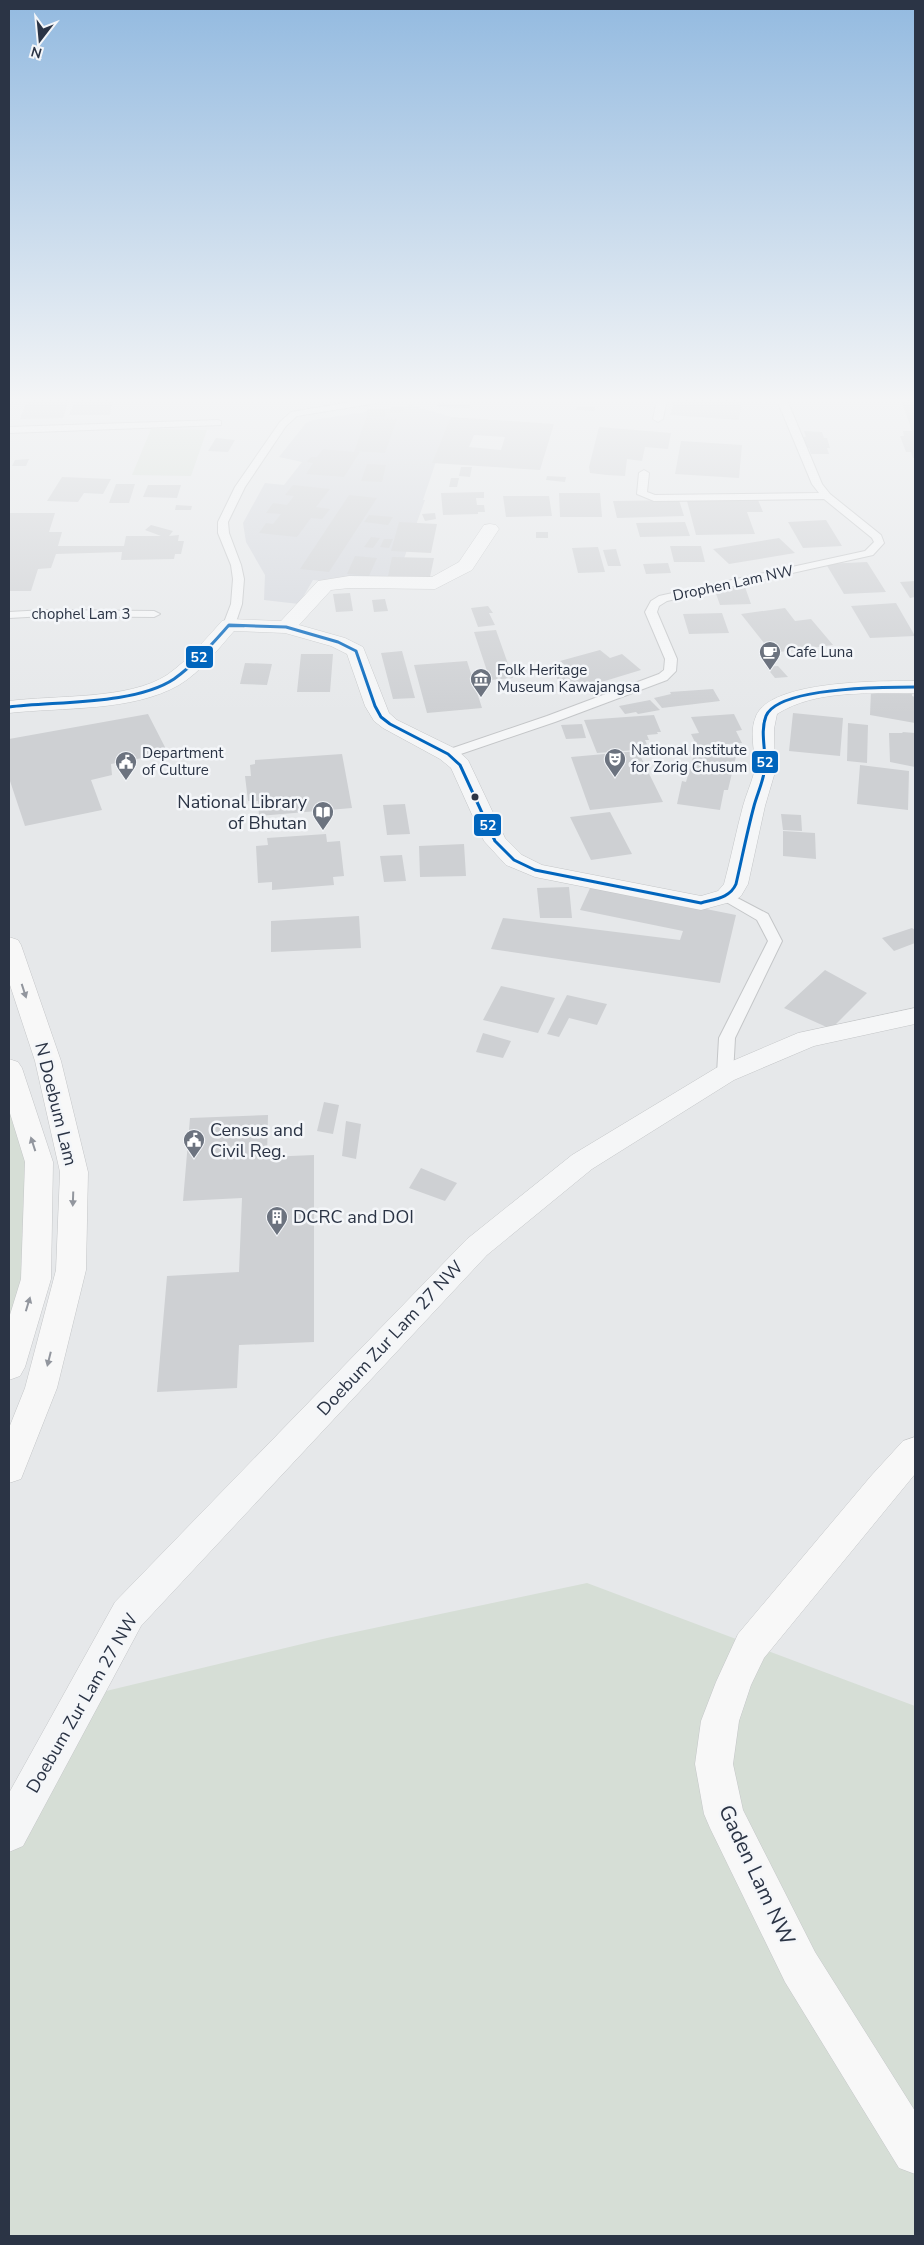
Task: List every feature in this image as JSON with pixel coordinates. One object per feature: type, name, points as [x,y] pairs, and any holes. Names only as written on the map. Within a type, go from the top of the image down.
[{"type":"main road","name":"N Doebum Lam","points":[[9,945],[48,1061],[74,1172],[71,1270],[41,1388],[9,1469]]},
{"type":"main road","name":"N Doebum Lam","points":[[9,1068],[38,1162],[36,1279],[9,1367]]},
{"type":"main road","name":"Gaden Lam NW","points":[[915,1451],[883,1486],[751,1646],[734,1682],[720,1721],[714,1764],[724,1814],[800,1968],[915,2152]]},
{"type":"street","points":[[286,626],[325,585],[349,582],[435,583],[466,566],[490,529]]},
{"type":"street","points":[[15,704],[85,703],[134,695],[172,680],[197,660],[229,625],[286,626],[338,642],[356,651],[375,706],[381,717],[390,724],[448,754],[460,765],[495,841],[504,852],[524,866],[625,890],[701,903],[726,896],[736,884],[757,795],[765,772],[764,734],[766,714],[771,708],[797,697],[850,689],[915,687]]},
{"type":"street","name":"Doebum Zur Lam 27 NW","points":[[9,1832],[128,1614],[477,1247],[582,1162],[725,1074],[807,1039],[915,1016]]},
{"type":"lane","points":[[229,505],[222,523],[228,547],[237,566],[238,585],[233,618],[229,625]]},
{"type":"lane","name":"Drophen Lam NW","points":[[448,754],[551,719],[663,676],[670,671],[671,660],[651,612],[652,606],[668,596],[869,553],[876,548],[879,543],[877,537],[837,505]]},
{"type":"lane","name":"chophel Lam 3","points":[[9,615],[44,613],[154,614]]},
{"type":"lane","points":[[725,1074],[727,1038],[741,1006],[775,941],[763,917],[726,896]]},
{"type":"shaded area","points":[[253,505],[423,505],[393,589],[313,580],[299,604],[264,600],[265,575],[246,542],[243,523]]},
{"type":"shaded area","points":[[9,1056],[36,1139],[33,1311],[9,1373]]},
{"type":"shaded area","points":[[587,1583],[915,1706],[915,2236],[9,2236],[9,1819],[81,1697],[327,1638]]},
{"type":"building","points":[[176,505],[192,506],[191,510],[175,510]]},
{"type":"building","points":[[272,505],[318,505],[316,507],[330,509],[322,519],[311,518],[297,537],[259,533],[266,523],[273,524],[281,514],[266,513]]},
{"type":"building","points":[[343,505],[373,505],[329,572],[300,569]]},
{"type":"building","points":[[442,505],[484,505],[485,512],[478,512],[478,514],[443,515]]},
{"type":"building","points":[[504,505],[550,505],[552,516],[506,517]]},
{"type":"building","points":[[559,505],[601,505],[602,517],[560,517]]},
{"type":"building","points":[[614,505],[680,505],[684,516],[617,518]]},
{"type":"building","points":[[688,505],[760,505],[763,512],[747,512],[755,534],[696,535]]},
{"type":"building","points":[[9,513],[55,513],[49,532],[62,532],[58,546],[124,546],[126,536],[161,536],[145,530],[151,525],[173,531],[169,536],[179,535],[178,541],[184,541],[181,554],[175,554],[174,559],[121,560],[122,552],[56,554],[51,568],[38,569],[31,591],[9,591]]},
{"type":"building","points":[[435,513],[436,519],[425,521],[422,514]]},
{"type":"building","points":[[369,515],[393,517],[388,525],[364,522]]},
{"type":"building","points":[[826,520],[842,546],[803,548],[788,522]]},
{"type":"building","points":[[399,522],[437,524],[431,553],[391,551]]},
{"type":"building","points":[[685,522],[690,536],[640,537],[636,523]]},
{"type":"building","points":[[536,532],[548,532],[548,538],[536,538]]},
{"type":"building","points":[[371,537],[380,538],[373,548],[364,547]]},
{"type":"building","points":[[779,538],[795,553],[729,564],[713,549]]},
{"type":"building","points":[[384,539],[393,539],[389,548],[380,547]]},
{"type":"building","points":[[670,546],[701,546],[705,562],[674,562]]},
{"type":"building","points":[[598,547],[605,572],[578,573],[572,548]]},
{"type":"building","points":[[616,549],[621,566],[608,566],[603,550]]},
{"type":"building","points":[[355,556],[377,558],[369,576],[347,574]]},
{"type":"building","points":[[392,557],[434,558],[430,577],[388,576]]},
{"type":"building","points":[[867,562],[886,592],[844,594],[826,564]]},
{"type":"building","points":[[668,563],[671,573],[646,574],[643,564]]},
{"type":"building","points":[[915,581],[915,597],[910,598],[900,582]]},
{"type":"building","points":[[745,587],[751,604],[720,605],[714,588]]},
{"type":"building","points":[[350,593],[353,611],[336,612],[333,594]]},
{"type":"building","points":[[385,599],[388,611],[374,612],[372,600]]},
{"type":"building","points":[[896,603],[915,636],[870,638],[851,606]]},
{"type":"building","points":[[488,606],[493,613],[489,613],[495,625],[478,627],[471,608]]},
{"type":"building","points":[[785,608],[795,621],[811,619],[833,645],[772,653],[741,614]]},
{"type":"building","points":[[722,613],[729,633],[689,634],[683,614]]},
{"type":"building","points":[[496,630],[513,678],[490,680],[474,632]]},
{"type":"building","points":[[600,650],[610,658],[622,654],[641,670],[572,691],[553,675],[570,669],[560,661]]},
{"type":"building","points":[[402,651],[415,698],[393,699],[381,653]]},
{"type":"building","points":[[301,654],[333,654],[330,692],[297,692]]},
{"type":"building","points":[[467,661],[482,708],[427,713],[414,665]]},
{"type":"building","points":[[245,663],[272,664],[267,685],[240,684]]},
{"type":"building","points":[[778,666],[788,677],[775,678],[766,667]]},
{"type":"building","points":[[713,689],[720,701],[662,708],[654,698],[671,694],[670,692]]},
{"type":"building","points":[[871,691],[912,694],[915,697],[915,723],[870,715]]},
{"type":"building","points":[[650,700],[660,710],[625,714],[619,706]]},
{"type":"building","points":[[793,713],[843,718],[840,756],[789,751]]},
{"type":"building","points":[[148,714],[168,753],[111,764],[112,775],[91,780],[102,810],[25,826],[9,778],[9,739]]},
{"type":"building","points":[[734,714],[742,730],[736,731],[742,743],[697,746],[691,734],[699,733],[691,717]]},
{"type":"building","points":[[654,715],[661,732],[647,735],[649,740],[645,740],[649,749],[597,753],[584,720]]},
{"type":"building","points":[[848,723],[868,725],[867,763],[847,761]]},
{"type":"building","points":[[582,724],[586,738],[566,739],[561,725]]},
{"type":"building","points":[[889,733],[915,733],[915,767],[890,762]]},
{"type":"building","points":[[696,747],[737,752],[728,790],[724,790],[720,810],[677,804],[682,781],[686,782]]},
{"type":"building","points":[[638,751],[663,802],[590,810],[571,757]]},
{"type":"building","points":[[342,754],[352,808],[259,816],[258,801],[248,801],[245,776],[251,776],[250,765],[255,764],[255,760]]},
{"type":"building","points":[[860,765],[909,771],[908,810],[857,804]]},
{"type":"building","points":[[405,804],[410,834],[387,835],[383,805]]},
{"type":"building","points":[[610,812],[632,854],[591,860],[570,817]]},
{"type":"building","points":[[781,814],[801,815],[802,831],[783,830]]},
{"type":"building","points":[[783,831],[815,833],[816,859],[783,856]]},
{"type":"building","points":[[326,834],[327,842],[340,841],[344,876],[333,877],[334,885],[272,890],[272,882],[258,883],[256,846],[268,845],[267,838]]},
{"type":"building","points":[[464,844],[466,876],[420,877],[419,846]]},
{"type":"building","points":[[402,855],[406,881],[384,882],[380,856]]},
{"type":"building","points":[[591,886],[736,915],[720,983],[491,949],[503,918],[680,940],[683,931],[580,910]]},
{"type":"building","points":[[569,887],[572,918],[540,918],[537,888]]},
{"type":"building","points":[[359,916],[361,948],[271,952],[271,921]]},
{"type":"building","points":[[912,928],[915,930],[915,943],[894,951],[882,938]]},
{"type":"building","points":[[825,970],[867,993],[831,1029],[784,1008]]},
{"type":"building","points":[[501,986],[555,998],[538,1033],[483,1020]]},
{"type":"building","points":[[567,995],[607,1004],[597,1025],[569,1018],[559,1037],[547,1034]]},
{"type":"building","points":[[483,1033],[511,1041],[503,1058],[476,1052]]},
{"type":"building","points":[[324,1102],[339,1105],[333,1134],[317,1131]]},
{"type":"building","name":"DCRC and DOI","points":[[268,1115],[267,1157],[314,1155],[314,1342],[239,1345],[237,1388],[157,1392],[167,1276],[239,1272],[242,1198],[183,1201],[190,1118]]},
{"type":"building","points":[[346,1121],[361,1124],[356,1159],[342,1156]]},
{"type":"building","points":[[421,1168],[457,1183],[445,1201],[409,1188]]},
{"type":"transit line","name":"52","points":[[9,707],[99,700],[135,694],[174,679],[196,660],[229,625],[286,627],[338,642],[356,651],[375,706],[381,717],[390,724],[448,754],[460,765],[495,841],[514,860],[535,870],[701,903],[726,896],[733,891],[736,884],[764,772],[764,729],[770,710],[781,703],[817,693],[861,688],[915,687]]},
{"type":"place","name":"Cafe Luna","points":[[770,671]]},
{"type":"place","name":"Folk Heritage Museum Kawajangsa","points":[[481,698]]},
{"type":"place","name":"National Institute for Zorig Chusum","points":[[615,778]]},
{"type":"place","name":"Department of Culture","points":[[126,781]]},
{"type":"place","name":"National Library of Bhutan","points":[[323,831]]},
{"type":"place","name":"Census and Civil Reg.","points":[[194,1159]]},
{"type":"place","name":"DCRC and DOI","points":[[277,1236]]}]
